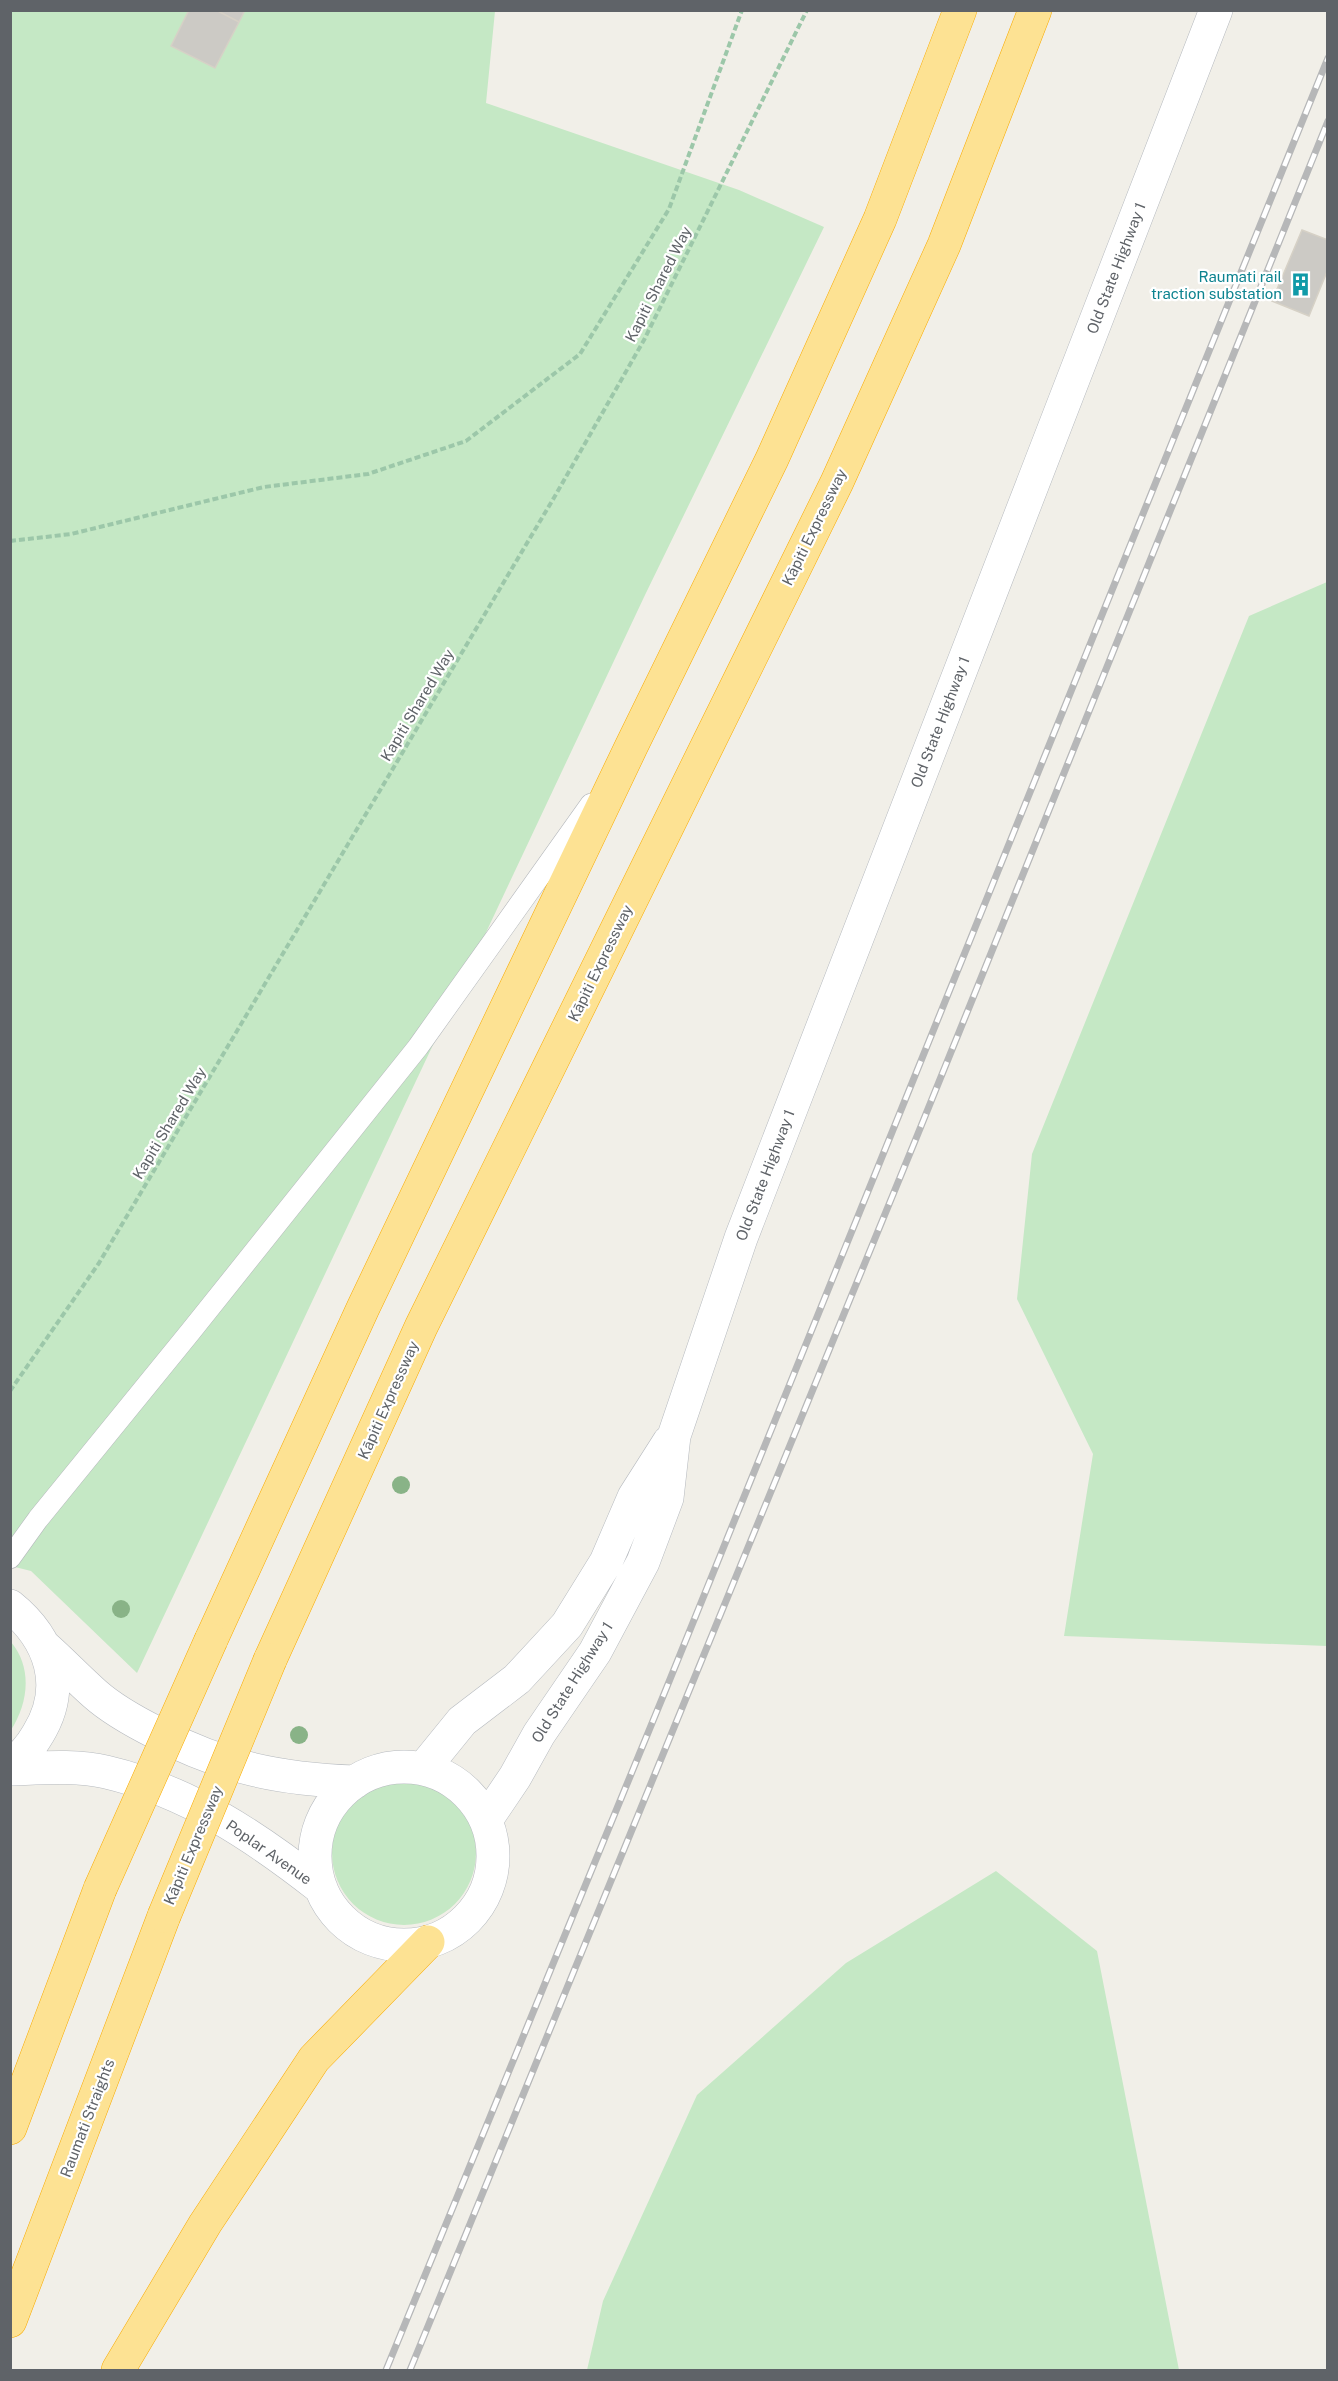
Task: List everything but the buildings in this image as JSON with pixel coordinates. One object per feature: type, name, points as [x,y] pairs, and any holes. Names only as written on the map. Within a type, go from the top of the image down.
[{"type":"highway","points":[[10,2128],[100,1889],[211,1640],[363,1308],[631,747],[772,459],[871,240],[960,10]]},
{"type":"highway","name":"Kāpiti Expressway","points":[[164,1916],[270,1660],[421,1327],[837,482],[944,245],[1035,10]]},
{"type":"highway","name":"Raumati Straights","points":[[10,2321],[164,1916]]},
{"type":"highway","points":[[118,2370],[205,2224],[314,2059],[428,1942]]},
{"type":"main road","name":"Old State Highway 1","points":[[486,1820],[538,1734],[595,1653],[643,1562],[667,1498],[674,1436],[741,1238],[1216,10]]},
{"type":"main road","name":"Old State Highway 1","points":[[423,1769],[462,1721],[517,1679],[567,1625],[606,1562],[634,1497],[674,1436]]},
{"type":"main road","points":[[10,1606],[27,1619],[45,1647],[96,1695],[127,1718],[185,1748],[237,1767],[282,1777],[355,1782]]},
{"type":"main road","points":[[10,1764],[30,1747],[47,1719],[53,1695],[52,1678],[45,1647]]},
{"type":"main road","name":"Poplar Avenue","points":[[10,1769],[56,1768],[105,1772],[178,1795],[230,1823],[276,1853],[321,1888]]},
{"type":"main road","points":[[392,1768],[423,1769],[445,1777],[470,1796],[486,1820],[493,1848],[491,1876],[481,1903],[463,1924],[428,1942],[412,1945],[384,1943],[358,1932],[336,1914],[321,1888],[315,1859],[319,1830],[333,1803],[355,1782],[373,1773],[392,1768]]},
{"type":"lane","points":[[10,1558],[38,1519],[418,1047],[631,747]]},
{"type":"path","points":[[10,541],[71,534],[264,487],[368,474],[466,441],[580,354],[669,209],[742,10]]},
{"type":"path","name":"Kapiti Shared Way","points":[[10,1391],[99,1263],[170,1147],[561,485],[644,340],[807,10]]},
{"type":"green space","points":[[11,11],[495,11],[486,103],[739,190],[824,227],[645,595],[137,1673],[31,1571],[11,1566]]},
{"type":"green space","points":[[1327,582],[1327,1646],[1064,1636],[1093,1454],[1017,1299],[1032,1154],[1249,616]]},
{"type":"green space","points":[[11,1642],[23,1663],[26,1686],[21,1709],[11,1730]]},
{"type":"green space","points":[[404,1781],[418,1782],[432,1787],[455,1802],[470,1825],[475,1839],[475,1867],[470,1881],[455,1904],[432,1919],[418,1924],[404,1925],[390,1924],[376,1919],[353,1904],[338,1881],[333,1867],[332,1853],[333,1839],[338,1825],[353,1802],[376,1787],[390,1782]]},
{"type":"green space","points":[[996,1871],[1097,1951],[1179,2370],[587,2370],[603,2301],[697,2095],[846,1963]]},
{"type":"railway","points":[[386,2370],[664,1694],[1328,58]]},
{"type":"railway","points":[[410,2370],[915,1141],[1328,121]]},
{"type":"place","name":"Raumati rail traction substation","points":[[1300,285]]}]
